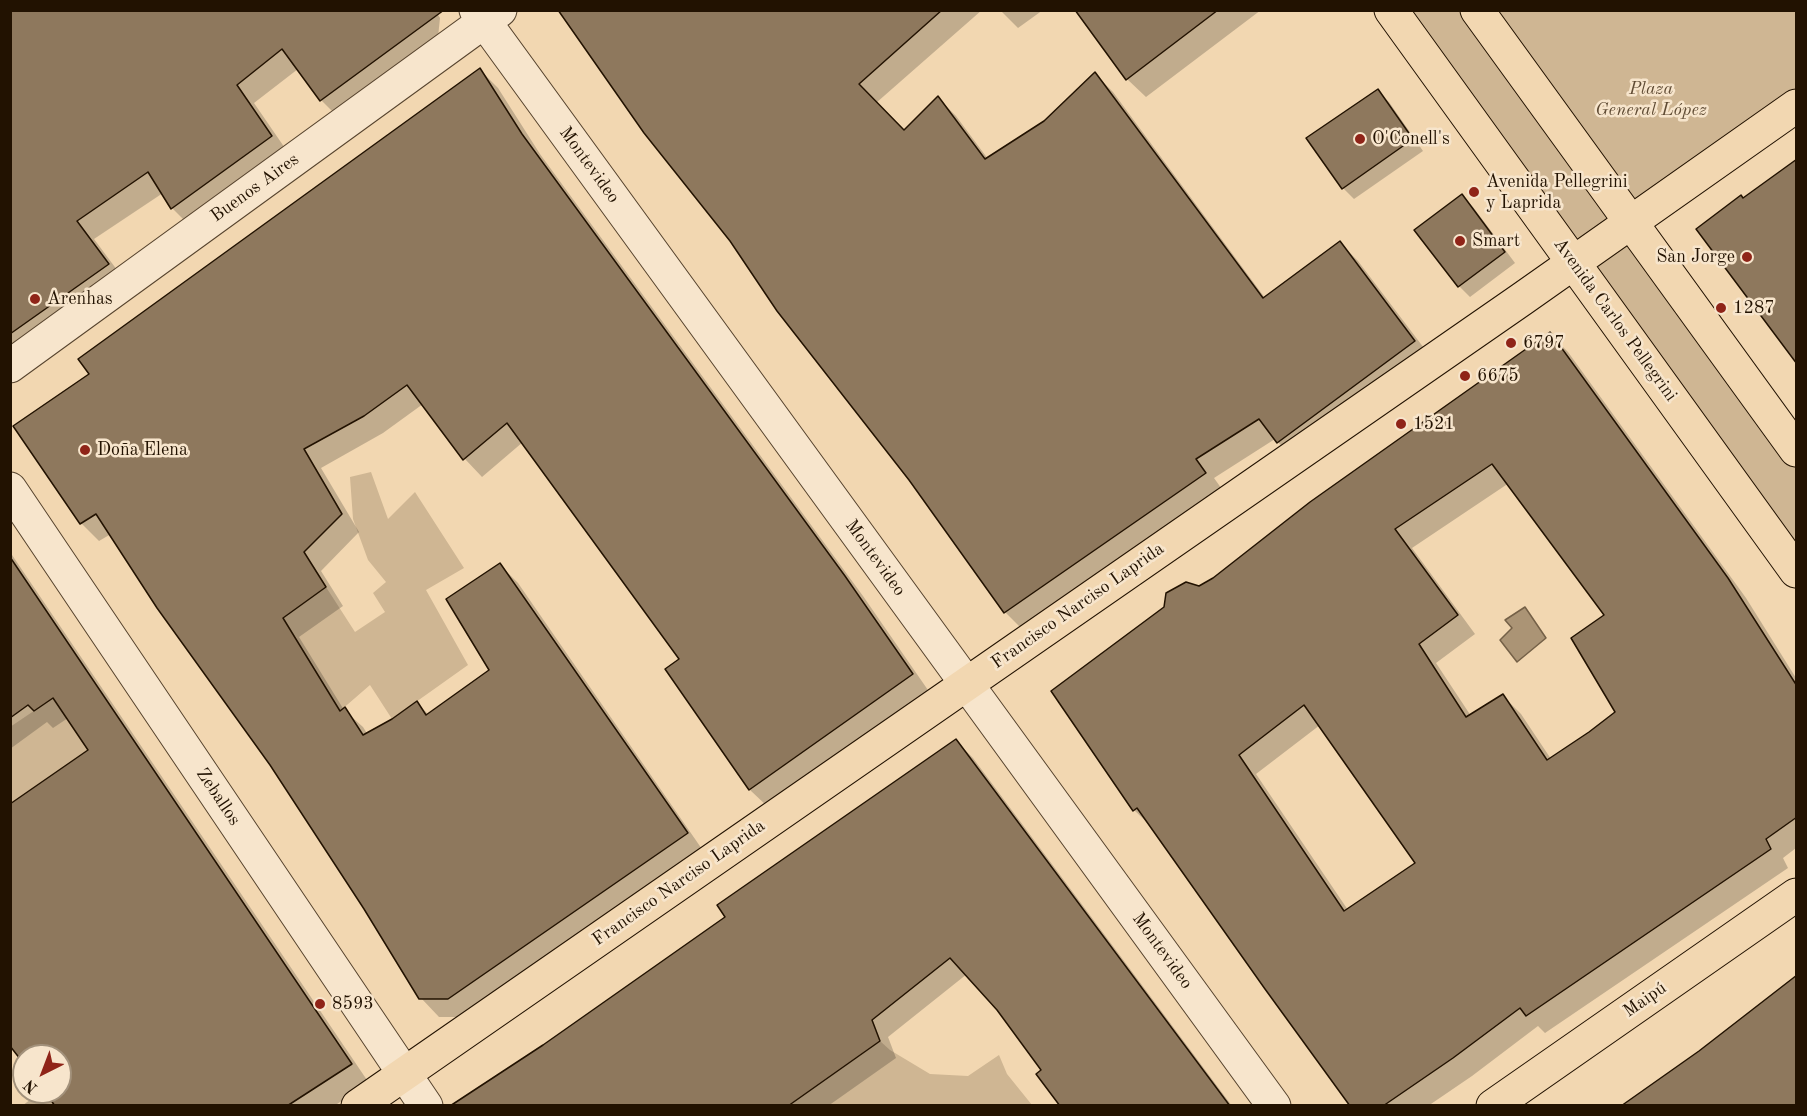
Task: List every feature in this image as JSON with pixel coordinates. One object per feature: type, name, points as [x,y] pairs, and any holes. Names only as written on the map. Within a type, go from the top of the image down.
[{"type":"main road","name":"Avenida Carlos Pellegrini","points":[[1391,10],[1797,571]]},
{"type":"main road","points":[[1477,10],[1797,450]]},
{"type":"main road","name":"Francisco Narciso Laprida","points":[[358,1106],[1797,106]]},
{"type":"main road","name":"Maipú","points":[[1493,1106],[1797,895]]},
{"type":"street","name":"Buenos Aires","points":[[10,366],[487,14]]},
{"type":"street","name":"Montevideo","points":[[487,14],[967,684],[1274,1106]]},
{"type":"street","name":"Zeballos","points":[[10,489],[426,1106]]},
{"type":"green space","name":"Plaza General López","points":[[1391,11],[1796,11],[1796,106],[1630,222],[1796,450],[1796,571]]},
{"type":"green space","points":[[371,472],[388,519],[415,492],[464,568],[426,590],[468,665],[392,719],[370,685],[340,711],[283,618],[326,587],[355,632],[385,612],[373,593],[386,582],[368,560],[353,519],[350,477]]},
{"type":"green space","points":[[53,698],[88,750],[11,804],[10,727]]},
{"type":"green space","points":[[880,1041],[890,1050],[930,1074],[968,1076],[999,1055],[1007,1074],[1032,1105],[792,1105],[753,1046]]},
{"type":"shaded area","points":[[1525,607],[1546,638],[1517,662],[1500,640],[1512,628],[1505,620]]},
{"type":"building","points":[[10,10],[444,10],[320,101],[282,49],[237,85],[272,136],[171,209],[148,172],[77,221],[109,264],[10,334]]},
{"type":"building","points":[[558,10],[942,10],[859,84],[904,130],[938,96],[985,159],[1044,121],[1095,72],[1263,298],[1340,241],[1415,341],[1277,443],[1259,419],[1196,459],[1206,473],[1004,613],[909,480],[777,311],[730,241],[644,133]]},
{"type":"building","points":[[1075,10],[1218,10],[1126,80]]},
{"type":"building","points":[[480,68],[522,134],[845,576],[913,674],[749,790],[665,669],[679,659],[507,423],[463,460],[407,385],[364,416],[304,449],[342,514],[304,552],[326,587],[283,618],[340,711],[345,707],[363,735],[392,719],[417,701],[426,715],[489,670],[446,599],[500,563],[688,833],[448,999],[419,999],[364,909],[270,765],[157,608],[96,514],[80,524],[13,426],[89,374],[78,359]]},
{"type":"building","name":"O'Conell's","points":[[1378,89],[1413,139],[1342,189],[1306,138]]},
{"type":"building","points":[[1797,159],[1797,364],[1696,229],[1741,195],[1743,198]]},
{"type":"building","name":"Smart","points":[[1462,194],[1505,252],[1458,287],[1414,230]]},
{"type":"building","points":[[1550,332],[1728,578],[1797,686],[1797,817],[1766,839],[1771,849],[1526,1016],[1520,1008],[1383,1106],[1350,1106],[1137,808],[1133,811],[1051,691],[1164,607],[1166,593],[1186,582],[1199,586],[1213,578],[1310,502]],"holes":[[[1492,464],[1604,615],[1571,638],[1615,712],[1547,760],[1503,694],[1466,717],[1419,644],[1458,615],[1395,529]],[[1304,705],[1415,863],[1344,911],[1239,755]]]},
{"type":"building","points":[[10,557],[352,1064],[287,1106],[55,1106],[54,1104],[72,1104],[72,1044],[12,1044],[12,1049],[10,1046],[10,804],[88,750],[53,698],[34,711],[28,705],[10,718]]},
{"type":"building","points":[[956,739],[1230,1106],[1060,1106],[1036,1074],[1041,1070],[997,1010],[950,958],[872,1020],[880,1041],[788,1106],[450,1106],[543,1045],[725,917],[717,905]]},
{"type":"building","points":[[1797,975],[1797,1106],[1621,1106],[1699,1051]]},
{"type":"place","name":"O'Conell's","points":[[1360,139]]},
{"type":"place","name":"Avenida Pellegrini y Laprida","points":[[1474,192]]},
{"type":"place","name":"Smart","points":[[1460,241]]},
{"type":"place","name":"San Jorge","points":[[1747,257]]},
{"type":"place","name":"Arenhas","points":[[35,299]]},
{"type":"place","name":"1287","points":[[1721,308]]},
{"type":"place","name":"6797","points":[[1511,343]]},
{"type":"place","name":"6675","points":[[1465,376]]},
{"type":"place","name":"1521","points":[[1401,424]]},
{"type":"place","name":"Doña Elena","points":[[85,450]]},
{"type":"place","name":"8593","points":[[320,1004]]}]
